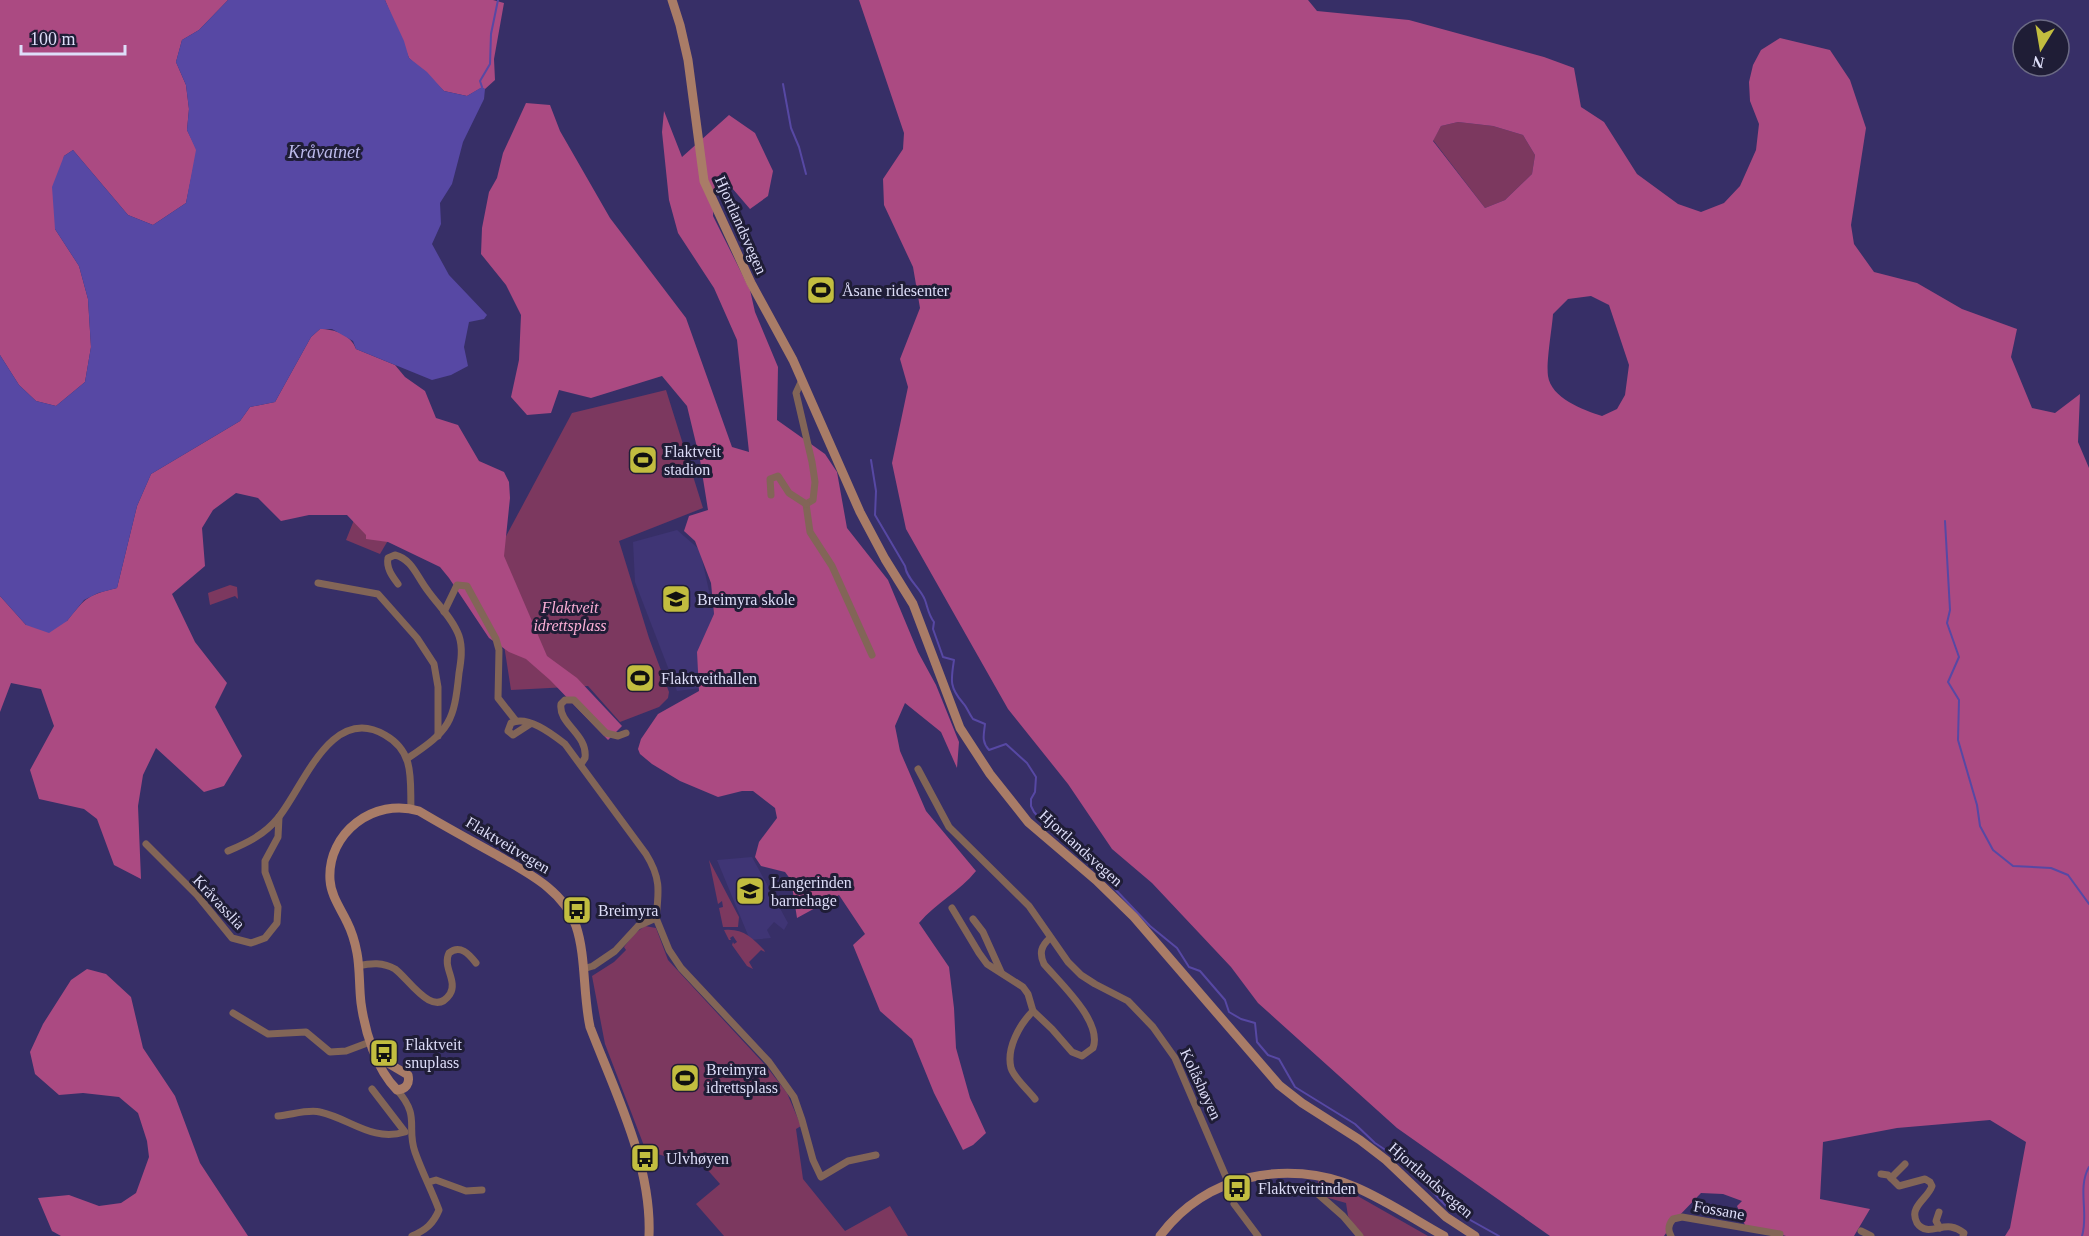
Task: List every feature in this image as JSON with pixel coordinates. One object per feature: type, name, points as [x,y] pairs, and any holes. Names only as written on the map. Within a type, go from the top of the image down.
[{"type":"street","name":"Hjortlandsvegen","points":[[672,0],[688,60],[704,181],[750,283],[802,380],[865,522],[913,604],[960,728],[996,783],[1028,822],[1096,880],[1134,917],[1279,1085],[1386,1160],[1446,1217],[1474,1236]]},
{"type":"street","points":[[802,380],[796,393],[815,482],[813,500],[806,504]]},
{"type":"street","points":[[771,495],[770,479],[778,477],[789,493],[806,504],[810,532],[832,566],[872,655]]},
{"type":"street","points":[[398,584],[387,562],[388,558],[395,555],[406,559],[460,638],[461,656],[454,711],[438,736],[408,758],[411,809],[394,808],[369,814],[357,822],[343,835],[334,853],[330,880],[333,893],[353,937],[362,1006],[370,1042],[386,1076],[408,1104],[413,1121],[409,1132]]},
{"type":"street","points":[[318,583],[378,594],[417,638],[434,664],[438,687],[438,736]]},
{"type":"street","points":[[444,612],[457,585],[467,586],[496,639],[499,650],[498,698],[516,721],[530,724],[565,744],[653,865],[659,887],[656,918],[669,950],[681,968],[769,1062],[794,1097],[813,1160],[821,1177],[848,1161],[876,1155]]},
{"type":"street","points":[[581,764],[585,758],[584,745],[561,713],[561,704],[565,700],[574,700],[606,733],[618,736],[626,733]]},
{"type":"street","points":[[516,721],[508,727],[513,735],[530,724]]},
{"type":"street","name":"Kråvasslia","points":[[228,851],[256,838],[279,817],[324,749],[341,734],[350,730],[374,730],[392,739],[408,758]]},
{"type":"street","name":"Kolåshøyen","points":[[918,769],[949,827],[1029,906],[1068,962],[1081,975],[1128,1001],[1167,1045],[1175,1058],[1229,1184]]},
{"type":"street","name":"Flaktveitvegen","points":[[411,809],[471,840],[548,887],[562,902],[576,926],[590,1027],[639,1159],[646,1203],[648,1236]]},
{"type":"street","name":"Kråvasslia","points":[[146,844],[197,895],[232,938],[251,943],[265,938],[277,923],[278,907],[265,872],[265,858],[278,837],[279,817]]},
{"type":"street","points":[[952,908],[987,964],[1023,987],[1028,994],[1033,1011],[1072,1053],[1082,1056],[1093,1048],[1096,1036],[1085,1014],[1044,964],[1041,950],[1050,938]]},
{"type":"street","points":[[583,969],[593,966],[615,951],[638,926],[656,918]]},
{"type":"street","points":[[973,919],[983,932],[1001,972]]},
{"type":"street","points":[[358,966],[379,963],[394,968],[422,996],[434,1002],[445,999],[451,992],[452,984],[446,963],[449,953],[456,949],[462,950],[476,963]]},
{"type":"street","points":[[1033,1011],[1021,1023],[1010,1056],[1011,1070],[1035,1099]]},
{"type":"street","points":[[233,1013],[268,1034],[306,1032],[330,1053],[346,1051],[370,1042]]},
{"type":"street","points":[[376,1056],[408,1075],[408,1085],[402,1090],[397,1090]]},
{"type":"street","points":[[372,1089],[409,1132],[439,1210],[434,1222],[424,1231],[412,1236]]},
{"type":"street","points":[[278,1116],[318,1111],[365,1131],[395,1136],[409,1132]]},
{"type":"street","points":[[1891,1178],[1905,1164]]},
{"type":"street","points":[[1160,1236],[1188,1207],[1206,1195],[1229,1184],[1262,1174],[1281,1173],[1317,1174],[1356,1187],[1444,1236]]},
{"type":"street","points":[[1881,1174],[1891,1178],[1899,1186],[1925,1179],[1930,1182],[1932,1186],[1930,1192],[1916,1208],[1917,1222],[1925,1230],[1951,1227],[1964,1233],[1964,1236]]},
{"type":"street","points":[[429,1182],[436,1180],[466,1191],[482,1190]]},
{"type":"street","points":[[1316,1190],[1360,1236]]},
{"type":"street","points":[[1234,1204],[1258,1236]]},
{"type":"street","points":[[1939,1212],[1936,1221],[1940,1228]]},
{"type":"street","name":"Fossane","points":[[1671,1236],[1668,1232],[1669,1224],[1674,1219],[1682,1217],[1780,1234]]},
{"type":"street","points":[[1861,1231],[1871,1236]]},
{"type":"shaded area","points":[[0,0],[228,0],[199,30],[182,40],[176,62],[186,85],[189,109],[187,130],[197,150],[186,203],[153,225],[128,215],[73,150],[64,156],[55,229],[79,266],[88,299],[91,347],[85,382],[56,406],[36,401],[19,385],[0,355]]},
{"type":"shaded area","points":[[385,0],[493,0],[504,3],[494,59],[495,80],[485,89],[481,88],[467,96],[444,91],[409,58]]},
{"type":"shaded area","points":[[859,0],[1308,0],[1317,11],[1409,20],[1544,57],[1574,68],[1581,107],[1604,122],[1637,174],[1678,204],[1701,212],[1724,203],[1740,186],[1756,150],[1759,124],[1750,101],[1749,82],[1753,65],[1761,50],[1780,38],[1830,50],[1850,80],[1866,128],[1851,225],[1854,244],[1874,272],[1917,283],[1962,309],[2017,329],[2011,357],[2032,408],[2055,413],[2080,394],[2078,442],[2089,468],[2089,1236],[2005,1236],[2010,1228],[2026,1142],[1990,1120],[1897,1128],[1823,1142],[1820,1199],[1870,1209],[1854,1236],[1786,1236],[1745,1225],[1737,1206],[1742,1201],[1723,1194],[1701,1193],[1676,1219],[1664,1236],[1550,1236],[1397,1128],[1258,1003],[1231,967],[1152,883],[1112,849],[1068,784],[1008,709],[906,529],[892,463],[908,387],[900,359],[920,308],[913,267],[884,205],[883,179],[903,149],[904,133]],"holes":[[[1458,122],[1493,126],[1523,135],[1535,155],[1532,174],[1505,200],[1485,208],[1433,141],[1441,126]],[[1591,296],[1609,305],[1629,365],[1625,395],[1617,409],[1602,416],[1577,407],[1561,397],[1550,384],[1548,376],[1553,314],[1568,299]]]},
{"type":"shaded area","points":[[526,103],[550,105],[560,131],[610,218],[686,318],[732,447],[749,452],[737,340],[714,288],[678,233],[669,200],[662,132],[664,111],[682,157],[729,115],[755,133],[773,171],[768,196],[750,209],[720,174],[715,186],[713,216],[750,290],[755,312],[778,367],[777,420],[825,454],[837,472],[847,528],[888,580],[918,652],[936,685],[959,742],[957,768],[941,732],[905,703],[895,726],[900,751],[926,811],[976,871],[919,923],[949,967],[956,1048],[970,1098],[986,1133],[973,1145],[963,1150],[934,1093],[912,1039],[880,1011],[853,945],[865,934],[839,895],[797,918],[791,880],[785,872],[761,866],[755,857],[759,842],[777,818],[775,808],[753,791],[742,791],[718,797],[680,781],[640,754],[638,749],[641,739],[658,714],[699,691],[697,652],[714,614],[711,583],[695,541],[684,531],[689,516],[708,510],[700,460],[687,406],[662,376],[591,398],[559,390],[551,413],[527,415],[511,397],[519,360],[521,315],[506,285],[481,254],[482,228],[489,192],[497,178],[503,153]]},
{"type":"shaded area","points":[[320,329],[342,334],[354,344],[356,349],[395,365],[405,377],[425,391],[436,418],[458,425],[479,461],[504,472],[509,482],[510,498],[504,556],[547,656],[577,678],[622,726],[608,740],[550,680],[526,659],[509,652],[489,638],[440,567],[388,542],[366,539],[366,535],[347,515],[309,515],[281,521],[258,498],[236,493],[213,510],[202,528],[205,566],[172,594],[195,642],[227,683],[215,707],[242,756],[224,786],[204,792],[156,748],[143,775],[138,806],[141,879],[114,865],[97,819],[84,809],[39,799],[30,770],[54,726],[41,689],[11,683],[0,712],[0,596],[26,625],[67,621],[88,598],[117,588],[137,506],[151,474],[240,421],[250,407],[275,402],[311,337]]},
{"type":"shaded area","name":"Breimyra skole","points":[[677,530],[700,550],[720,641],[701,688],[677,691],[635,582],[633,542]]},
{"type":"shaded area","name":"Langerinden barnehage","points":[[752,857],[788,923],[784,930],[774,922],[767,930],[771,938],[750,940],[717,860]]},
{"type":"shaded area","points":[[87,969],[106,974],[131,997],[143,1048],[175,1096],[200,1163],[248,1236],[61,1236],[52,1231],[38,1198],[69,1195],[99,1206],[121,1203],[136,1193],[149,1157],[147,1141],[138,1113],[119,1097],[83,1093],[59,1095],[35,1074],[30,1052],[43,1024],[71,980]]},
{"type":"green space","points":[[1458,122],[1493,126],[1523,135],[1535,155],[1532,174],[1505,200],[1485,208],[1433,140],[1441,126]]},
{"type":"green space","name":"Flaktveit idrettsplass","points":[[666,390],[703,508],[619,541],[649,638],[669,692],[668,698],[659,707],[620,722],[588,686],[511,690],[504,645],[496,555],[572,413]]},
{"type":"green space","points":[[354,520],[390,537],[380,554],[346,540]]},
{"type":"green space","points":[[230,585],[237,587],[238,599],[235,596],[210,605],[208,593]]},
{"type":"green space","points":[[709,860],[739,917],[738,927],[723,927],[719,908],[723,907],[722,901],[718,904]]},
{"type":"green space","points":[[645,926],[656,928],[668,960],[766,1066],[787,1093],[801,1126],[796,1129],[803,1179],[845,1231],[890,1206],[908,1236],[724,1236],[696,1204],[720,1184],[705,1167],[646,1151],[605,1044],[592,976],[614,962],[626,950],[624,947],[634,934]]},
{"type":"green space","points":[[724,930],[736,930],[746,934],[764,950],[765,952],[761,950],[749,962],[753,969],[747,966],[732,945],[733,942],[734,944],[737,942],[733,936],[729,940]]},
{"type":"green space","points":[[1318,1181],[1347,1190],[1428,1236],[1362,1236],[1348,1216],[1346,1203],[1325,1197],[1318,1190]]},
{"type":"water","name":"Kråvatnet","points":[[228,0],[385,0],[404,41],[409,58],[427,72],[444,91],[467,96],[482,87],[485,89],[484,99],[463,142],[452,184],[440,203],[441,224],[432,244],[449,275],[487,315],[484,319],[469,322],[464,347],[468,366],[451,375],[432,380],[356,349],[353,341],[332,329],[320,329],[311,337],[275,402],[250,407],[240,421],[151,474],[137,506],[117,588],[84,600],[67,621],[49,633],[26,625],[0,596],[0,355],[19,385],[36,401],[56,406],[85,382],[91,347],[88,299],[79,266],[55,229],[52,187],[64,156],[73,150],[128,215],[153,225],[186,203],[196,150],[187,130],[189,109],[186,85],[176,62],[182,40],[199,30]]},
{"type":"waterway","points":[[482,87],[480,81],[490,64],[491,34],[498,0]]},
{"type":"waterway","points":[[783,84],[791,128],[806,174]]},
{"type":"waterway","points":[[871,460],[876,491],[875,515],[908,575],[925,600],[934,622],[933,629],[943,657],[954,660],[953,688],[973,719],[985,724],[986,747],[989,750],[1006,744],[1027,763],[1036,777],[1035,792],[1031,799],[1034,812],[1076,848],[1150,926],[1177,948],[1189,967],[1200,971],[1225,1000],[1229,1012],[1255,1023],[1257,1042],[1268,1055],[1279,1059],[1295,1087],[1355,1124],[1375,1143],[1405,1163],[1447,1207],[1499,1236]]},
{"type":"waterway","points":[[1945,521],[1950,610],[1947,623],[1959,657],[1948,682],[1959,700],[1958,740],[1977,805],[1980,826],[1993,850],[2013,866],[2051,868],[2068,875],[2089,904]]},
{"type":"waterway","points":[[2082,1236],[2084,1228],[2083,1192],[2089,1167]]},
{"type":"place","name":"Åsane ridesenter","points":[[821,290]]},
{"type":"place","name":"Flaktveit stadion","points":[[643,460]]},
{"type":"place","name":"Breimyra skole","points":[[676,599]]},
{"type":"place","name":"Flaktveithallen","points":[[640,678]]},
{"type":"place","name":"Langerinden barnehage","points":[[750,891]]},
{"type":"place","name":"Breimyra","points":[[577,910]]},
{"type":"place","name":"Flaktveit snuplass","points":[[384,1053]]},
{"type":"place","name":"Breimyra idrettsplass","points":[[685,1078]]},
{"type":"place","name":"Ulvhøyen","points":[[645,1158]]},
{"type":"place","name":"Flaktveitrinden","points":[[1237,1188]]}]
